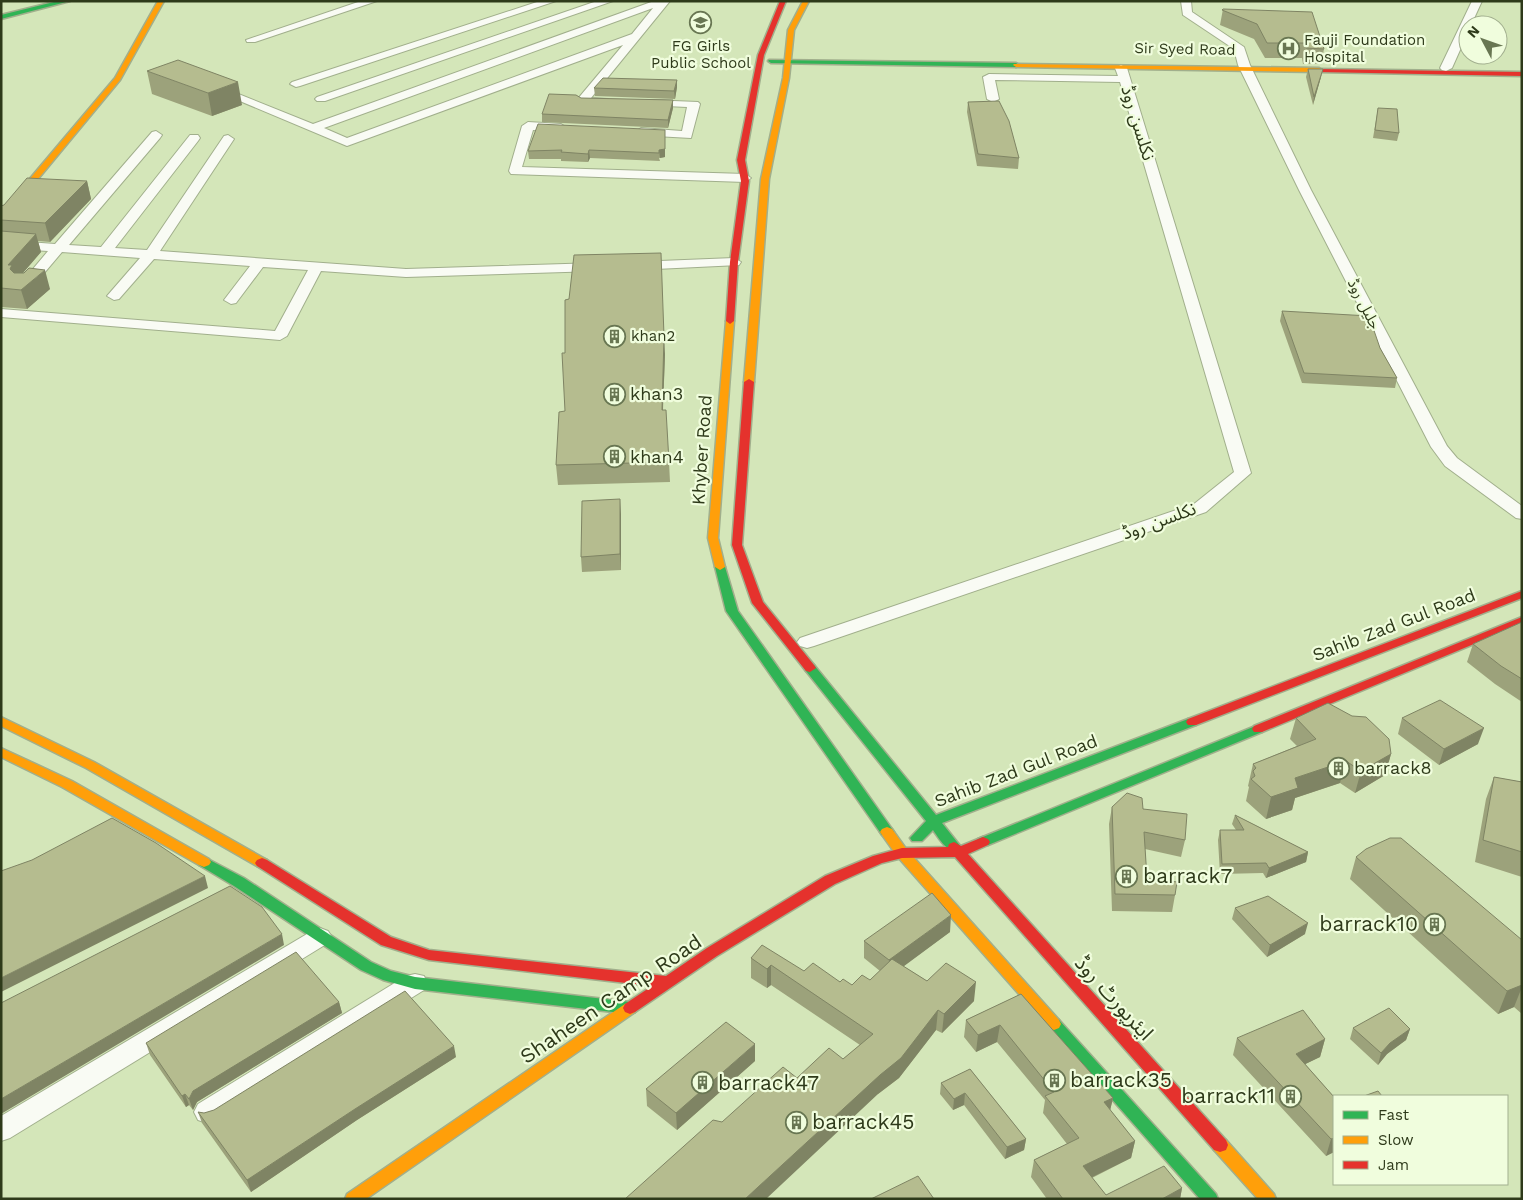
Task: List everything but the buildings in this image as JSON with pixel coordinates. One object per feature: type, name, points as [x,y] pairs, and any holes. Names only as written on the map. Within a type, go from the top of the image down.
[{"type":"main road","points":[[1,17],[67,1]]},
{"type":"main road","points":[[1,218],[118,79],[158,10],[161,1]]},
{"type":"main road","name":"Khyber Road","points":[[783,1],[760,58],[741,160],[745,178],[734,262],[713,538],[732,611],[902,854],[1210,1199]]},
{"type":"main road","points":[[806,1],[791,30],[786,78],[765,179],[737,545],[758,603],[932,822]]},
{"type":"main road","points":[[791,30],[798,38],[805,42]]},
{"type":"main road","points":[[820,48],[850,60]]},
{"type":"main road","points":[[760,58],[850,60]]},
{"type":"main road","points":[[786,78],[799,72],[850,60]]},
{"type":"main road","name":"Sir Syed Road","points":[[850,60],[1522,74]]},
{"type":"main road","name":"Sir Syed Road","points":[[850,60],[1123,74],[1245,67],[1522,69]]},
{"type":"main road","name":"Sahib Zad Gul Road","points":[[902,854],[932,822],[1522,594]]},
{"type":"main road","points":[[902,854],[959,852],[1522,620]]},
{"type":"main road","points":[[1,721],[51,743],[147,796],[264,863],[386,941],[402,948],[429,955],[668,982]]},
{"type":"main road","points":[[1,752],[67,784],[239,882],[320,937],[366,966],[388,976],[415,983],[630,1008]]},
{"type":"main road","name":"ایئرپورٹ روڈ","points":[[932,822],[1268,1199]]},
{"type":"main road","name":"Shaheen Camp Road","points":[[354,1199],[712,952],[848,870],[902,854]]},
{"type":"street","points":[[251,40],[372,1]]},
{"type":"street","points":[[296,84],[551,1]]},
{"type":"street","points":[[321,99],[608,1]]},
{"type":"street","points":[[620,102],[582,101],[664,1]]},
{"type":"street","points":[[314,128],[664,1]]},
{"type":"street","name":"جلیل روڈ","points":[[1186,1],[1187,13],[1239,47],[1245,67],[1309,199],[1439,448],[1451,462],[1522,514]]},
{"type":"street","points":[[1446,68],[1477,1]]},
{"type":"street","points":[[222,91],[347,142],[636,37]]},
{"type":"street","points":[[993,99],[989,77],[1123,74]]},
{"type":"street","name":"نکلسن روڈ","points":[[807,642],[1200,508],[1243,472],[1123,74]]},
{"type":"street","points":[[627,132],[686,135],[694,104],[638,102]]},
{"type":"street","points":[[578,129],[528,126],[516,171],[745,178]]},
{"type":"street","points":[[24,288],[156,135]]},
{"type":"street","points":[[106,250],[194,138]]},
{"type":"street","points":[[114,296],[151,254],[228,139]]},
{"type":"street","points":[[1,244],[106,250],[406,273],[734,262]]},
{"type":"street","points":[[230,300],[260,262]]},
{"type":"street","points":[[1,313],[280,336],[318,266]]},
{"type":"street","points":[[98,827],[121,815],[147,796]]},
{"type":"street","points":[[214,896],[239,882]]},
{"type":"street","points":[[1,1130],[320,937]]},
{"type":"street","points":[[207,1112],[415,983]]},
{"type":"traffic: fast","points":[[1,17],[67,1]]},
{"type":"traffic: fast","points":[[771,61],[1016,65]]},
{"type":"traffic: fast","points":[[720,567],[732,611],[887,832]]},
{"type":"traffic: fast","points":[[810,668],[954,847]]},
{"type":"traffic: fast","points":[[917,838],[932,822],[1192,722]]},
{"type":"traffic: fast","points":[[983,842],[1258,729]]},
{"type":"traffic: fast","points":[[204,862],[239,882],[366,966],[388,976],[415,983],[630,1008]]},
{"type":"traffic: fast","points":[[1054,1024],[1210,1199]]},
{"type":"traffic: slow","points":[[1,218],[118,79],[161,1]]},
{"type":"traffic: slow","points":[[749,382],[765,179],[786,78],[791,30],[806,1]]},
{"type":"traffic: slow","points":[[1016,65],[1319,70]]},
{"type":"traffic: slow","points":[[720,567],[713,538],[730,321]]},
{"type":"traffic: slow","points":[[1,721],[90,765],[262,863]]},
{"type":"traffic: slow","points":[[1,752],[67,784],[204,862]]},
{"type":"traffic: slow","points":[[887,832],[902,853],[1054,1024]]},
{"type":"traffic: slow","points":[[353,1199],[630,1008]]},
{"type":"traffic: slow","points":[[1220,1145],[1268,1199]]},
{"type":"traffic: jam","points":[[730,321],[734,262],[745,181],[741,160],[761,55],[783,1]]},
{"type":"traffic: jam","points":[[1319,70],[1522,74]]},
{"type":"traffic: jam","points":[[749,382],[737,545],[758,603],[810,668]]},
{"type":"traffic: jam","points":[[1192,722],[1522,594]]},
{"type":"traffic: jam","points":[[1258,729],[1522,620]]},
{"type":"traffic: jam","points":[[630,1008],[712,952],[830,880],[878,859],[902,853],[959,852],[983,842]]},
{"type":"traffic: jam","points":[[954,847],[1220,1145]]},
{"type":"traffic: jam","points":[[262,863],[386,941],[429,955],[668,982]]},
{"type":"place","name":"FG Girls Public School","points":[[701,23]]},
{"type":"place","name":"Fauji Foundation Hospital","points":[[1288,49]]},
{"type":"place","name":"khan2","points":[[615,336]]},
{"type":"place","name":"khan3","points":[[614,394]]},
{"type":"place","name":"khan4","points":[[614,457]]},
{"type":"place","name":"barrack8","points":[[1338,768]]},
{"type":"place","name":"barrack7","points":[[1127,876]]},
{"type":"place","name":"barrack10","points":[[1434,924]]},
{"type":"place","name":"barrack35","points":[[1054,1080]]},
{"type":"place","name":"barrack47","points":[[702,1083]]},
{"type":"place","name":"barrack11","points":[[1291,1096]]},
{"type":"place","name":"barrack45","points":[[796,1122]]}]
